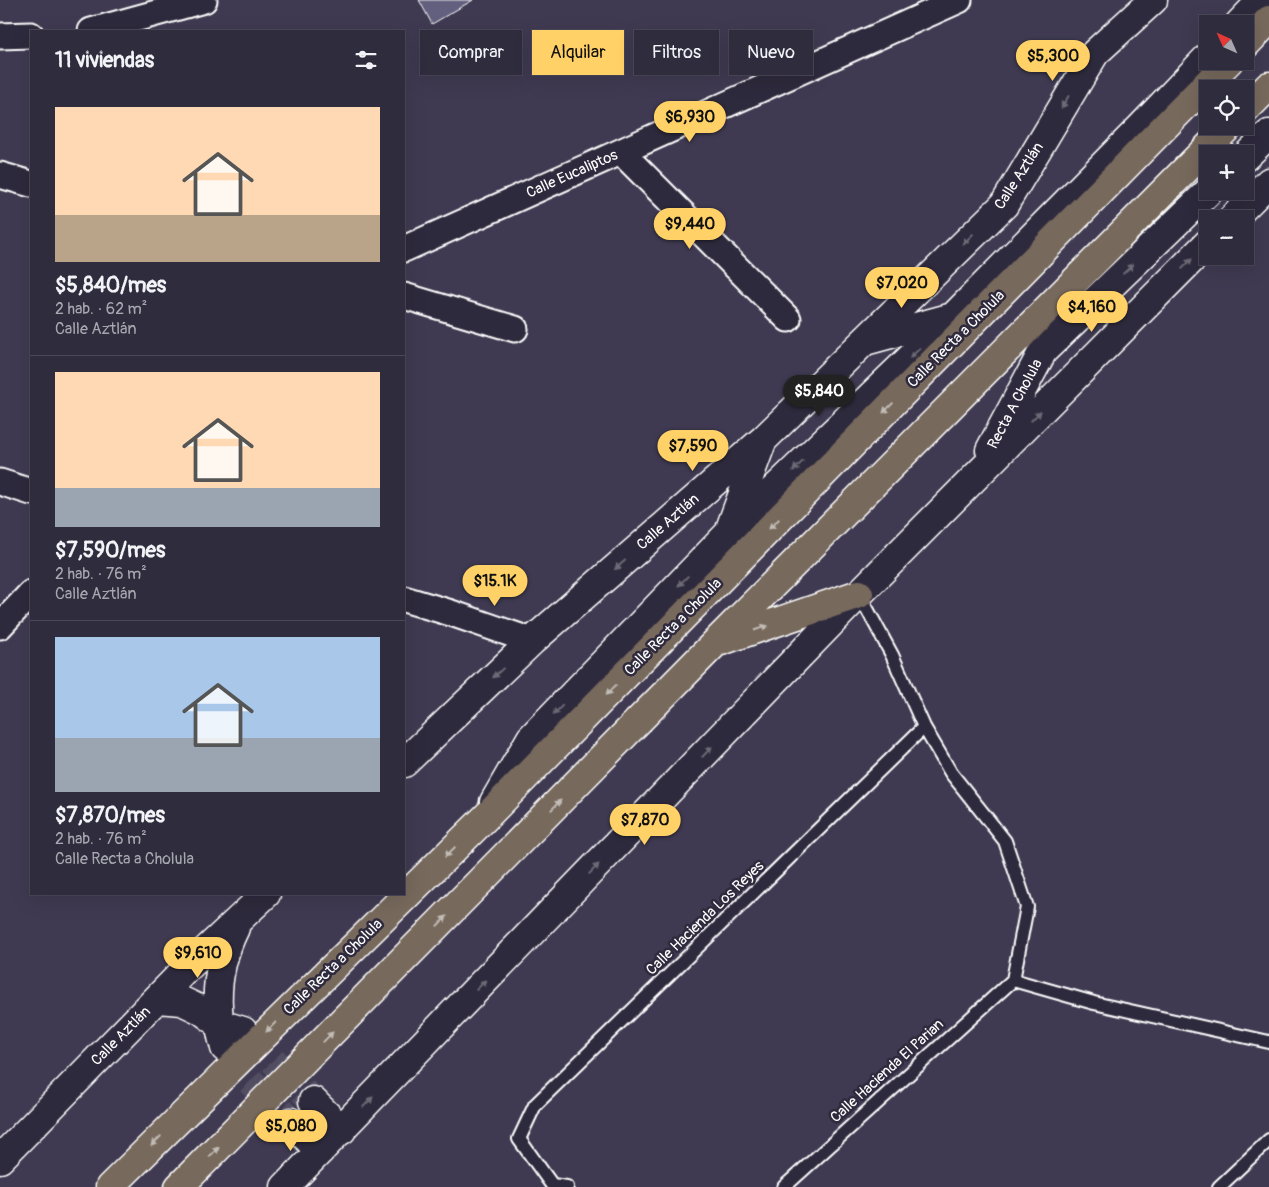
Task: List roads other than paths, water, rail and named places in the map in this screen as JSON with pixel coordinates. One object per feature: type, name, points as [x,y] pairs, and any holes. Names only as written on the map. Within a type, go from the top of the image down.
[{"type":"main road","name":"Calle Aztlán","points":[[405,762],[532,641],[764,439],[861,342],[1004,205],[1095,53],[1153,0]]},
{"type":"main road","points":[[1248,15],[1262,0]]},
{"type":"main road","points":[[1254,36],[1269,20]]},
{"type":"main road","points":[[485,818],[531,738],[728,534],[953,317],[1199,66]]},
{"type":"main road","name":"Calle Recta a Cholula","points":[[110,1187],[485,818],[1220,70]]},
{"type":"main road","points":[[1254,101],[1269,86]]},
{"type":"main road","points":[[1254,148],[1269,134]]},
{"type":"main road","points":[[179,1187],[715,643],[1220,135]]},
{"type":"main road","points":[[1241,210],[1269,182]]},
{"type":"main road","name":"Recta A Cholula","points":[[977,475],[1043,351],[1200,200]]},
{"type":"main road","points":[[285,1187],[859,594],[1199,252]]},
{"type":"main road","points":[[861,342],[953,317]]},
{"type":"main road","points":[[728,534],[764,439]]},
{"type":"main road","points":[[715,643],[859,594]]},
{"type":"main road","name":"Calle Aztlán","points":[[0,1159],[157,999],[265,895]]},
{"type":"main road","points":[[157,999],[182,1000],[201,1010],[229,1035],[218,1009],[220,970],[226,946],[241,918]]},
{"type":"main road","points":[[314,1101],[342,1130]]},
{"type":"main road","points":[[291,1122],[320,1152]]},
{"type":"street","points":[[96,30],[204,0]]},
{"type":"street","name":"Calle Eucaliptos","points":[[405,249],[959,0]]},
{"type":"street","points":[[0,36],[30,36]]},
{"type":"street","points":[[621,152],[788,319]]},
{"type":"street","points":[[0,175],[30,184]]},
{"type":"street","points":[[405,296],[515,330]]},
{"type":"street","points":[[0,482],[30,492]]},
{"type":"street","points":[[0,626],[30,594]]},
{"type":"street","points":[[405,599],[451,612],[532,641]]},
{"type":"lane","points":[[859,594],[892,655],[924,727],[951,773],[1005,841],[1027,906],[1013,980],[1094,1003],[1269,1042]]},
{"type":"lane","name":"Calle Hacienda Los Reyes","points":[[567,1187],[552,1185],[519,1139],[535,1106],[924,727]]},
{"type":"lane","name":"Calle Hacienda El Parian","points":[[784,1187],[1013,980]]},
{"type":"lane","points":[[1219,1187],[1269,1140]]},
{"type":"tunnel","points":[[243,1031],[313,1101]]},
{"type":"tunnel","points":[[225,1048],[240,1071],[291,1122]]}]
